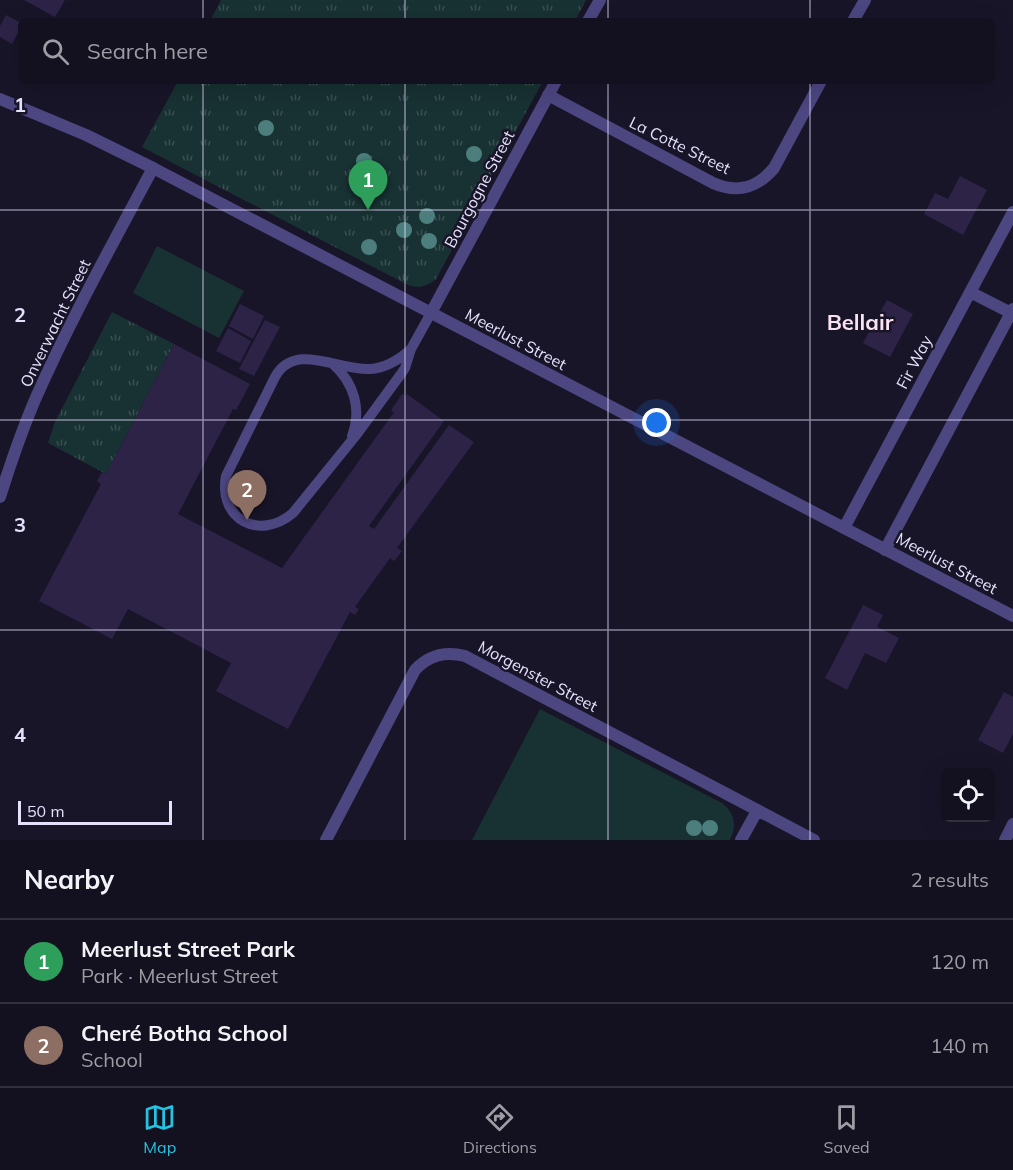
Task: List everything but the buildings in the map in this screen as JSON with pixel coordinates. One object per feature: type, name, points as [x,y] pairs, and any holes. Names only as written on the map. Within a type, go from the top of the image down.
[{"type":"street","points":[[590,18],[600,0]]},
{"type":"street","points":[[855,18],[865,0]]},
{"type":"street","name":"Bourgogne Street","points":[[431,313],[554,84]]},
{"type":"street","name":"La Cotte Street","points":[[548,96],[713,183],[736,189],[760,182],[774,168],[819,84]]},
{"type":"street","name":"Meerlust Street","points":[[0,99],[86,135],[153,168],[1013,616]]},
{"type":"street","name":"Onverwacht Street","points":[[0,497],[21,434],[41,388],[153,168]]},
{"type":"street","name":"Fir Way","points":[[844,528],[1013,212]]},
{"type":"street","points":[[885,550],[1012,312],[970,292]]},
{"type":"street","name":"Morgenster Street","points":[[326,840],[415,670],[428,659],[445,653],[465,656],[814,840]]},
{"type":"street","points":[[741,840],[757,811]]},
{"type":"street","points":[[1005,840],[1013,824]]},
{"type":"lane","points":[[411,349],[388,365],[378,368],[366,369],[305,358],[290,361],[278,370],[226,476],[225,494],[232,511],[247,523],[257,526],[277,524],[286,520],[348,445],[401,374],[411,349],[431,313]]},
{"type":"lane","points":[[333,364],[347,379],[355,399],[356,423],[348,445]]},
{"type":"green space","points":[[221,0],[586,0],[577,18],[212,18]]},
{"type":"green space","points":[[176,84],[541,84],[436,279],[420,287],[408,285],[142,147]]},
{"type":"green space","points":[[157,246],[244,291],[219,338],[133,293]]},
{"type":"green space","points":[[112,312],[174,344],[106,474],[48,443],[55,422]]},
{"type":"green space","points":[[540,709],[722,803],[732,815],[734,830],[730,840],[472,840]]},
{"type":"place","name":"Meerlust Street Park","points":[[368,210]]},
{"type":"place","name":"Cheré Botha School","points":[[247,520]]},
{"type":"district","name":"Bellair","points":[[860,322]]}]
